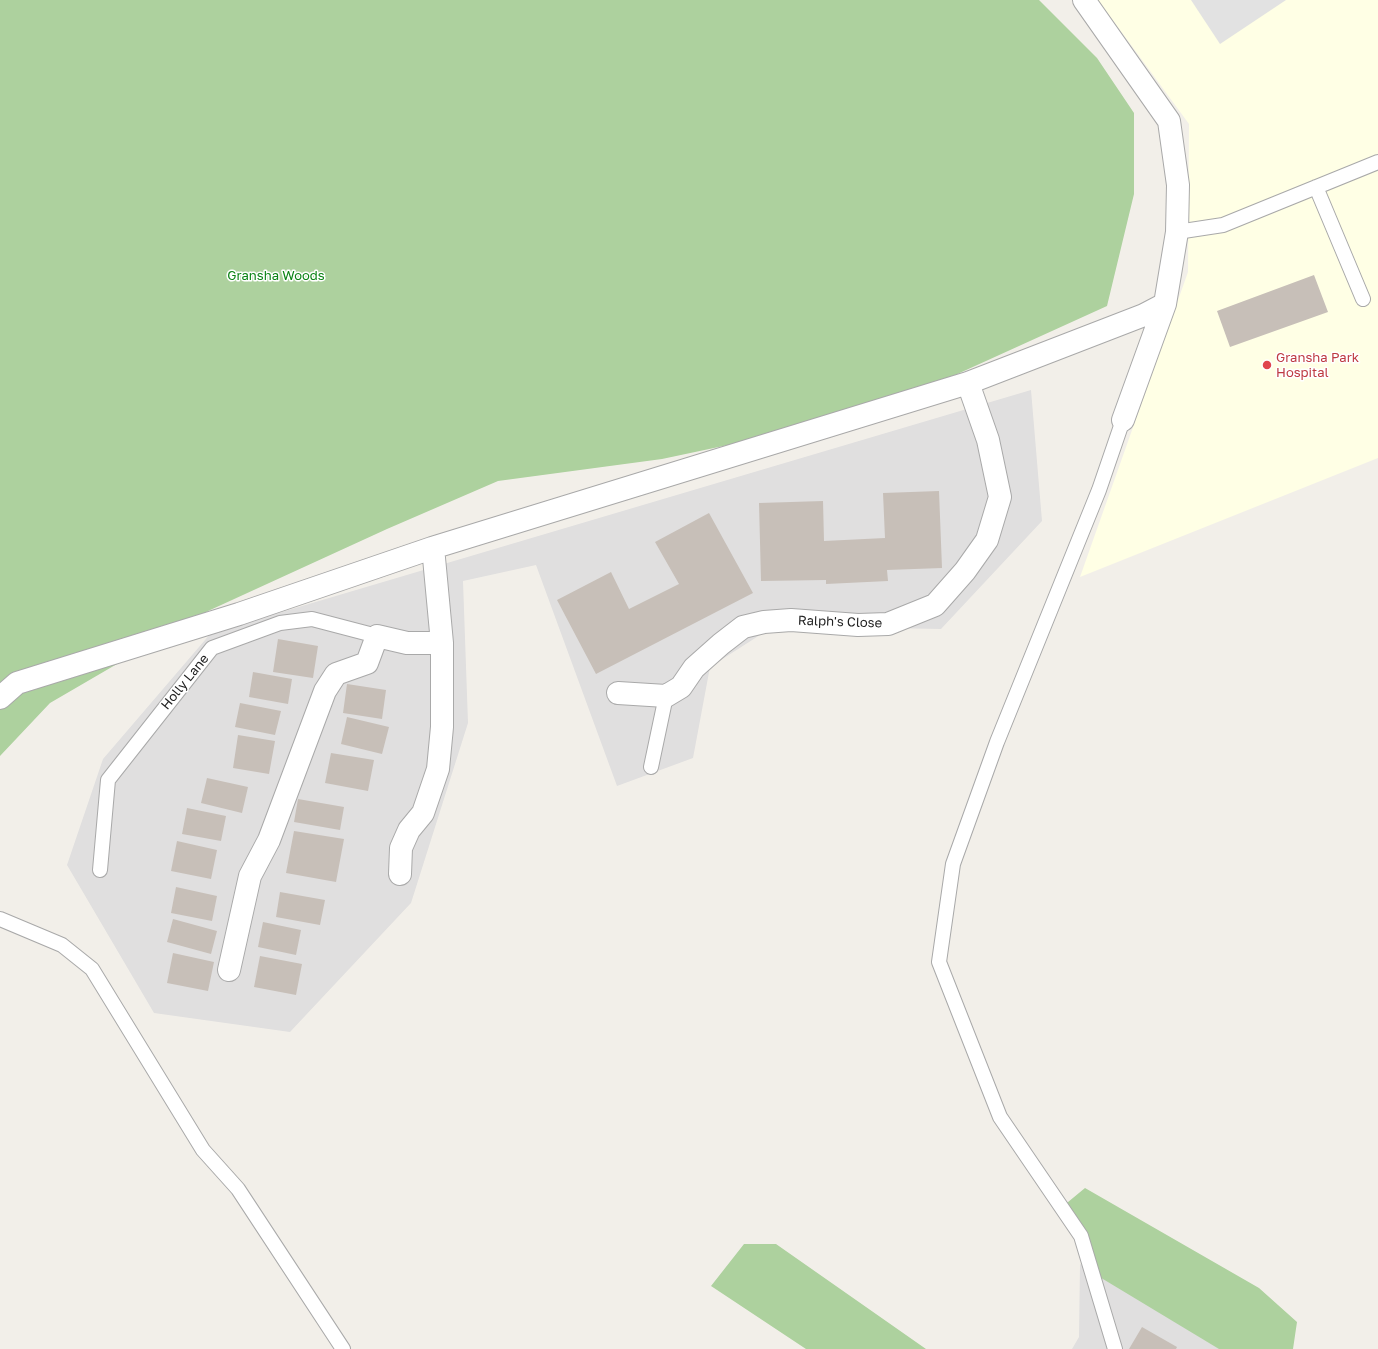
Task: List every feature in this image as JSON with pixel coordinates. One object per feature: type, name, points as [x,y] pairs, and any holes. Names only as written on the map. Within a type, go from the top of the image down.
[{"type":"street","points":[[1084,0],[1169,121],[1178,185],[1177,232],[1165,304],[1123,420]]},
{"type":"street","points":[[0,698],[17,683],[239,614],[432,548],[968,383],[1144,315],[1165,304]]},
{"type":"street","name":"Ralph's Close","points":[[666,696],[681,687],[694,668],[721,644],[743,628],[764,622],[791,620],[858,625],[888,624],[935,605],[966,571],[987,540],[1000,496],[988,440],[968,383]]},
{"type":"street","points":[[400,874],[401,848],[409,830],[423,813],[438,770],[442,727],[442,644],[432,548]]},
{"type":"street","points":[[229,970],[250,876],[269,840],[325,691],[336,674],[367,662],[377,636]]},
{"type":"street","name":"Holly Lane","points":[[377,636],[407,643],[442,644]]},
{"type":"street","points":[[618,693],[666,696]]},
{"type":"lane","points":[[1177,232],[1223,225],[1378,162]]},
{"type":"lane","points":[[1316,187],[1363,299]]},
{"type":"lane","points":[[1115,1349],[1081,1236],[1000,1116],[939,962],[953,864],[997,742],[1099,490],[1123,420]]},
{"type":"lane","name":"Holly Lane","points":[[100,870],[108,780],[212,648],[280,623],[312,619],[377,636]]},
{"type":"lane","points":[[651,767],[666,696]]},
{"type":"lane","points":[[0,919],[62,946],[92,969],[203,1150],[238,1189],[344,1349]]},
{"type":"shaded area","name":"Gransha Park Hospital","points":[[1098,0],[1378,0],[1378,458],[1080,577],[1188,272],[1189,124]]},
{"type":"shaded area","points":[[1191,0],[1286,0],[1220,44]]},
{"type":"shaded area","points":[[1031,390],[1042,521],[941,629],[774,626],[710,667],[693,758],[617,786],[536,565],[463,581],[468,723],[411,903],[290,1032],[154,1013],[67,865],[103,759],[211,633]]},
{"type":"shaded area","points":[[1080,1264],[1220,1349],[1072,1349],[1079,1337]]},
{"type":"green space","name":"Gransha Woods","points":[[0,0],[1039,0],[1097,58],[1134,113],[1134,194],[1107,306],[953,376],[780,434],[662,459],[498,481],[387,529],[208,611],[50,703],[0,756]]},
{"type":"green space","points":[[1085,1188],[1259,1288],[1297,1322],[1293,1349],[1219,1349],[1093,1273],[1062,1207]]},
{"type":"green space","points":[[744,1244],[776,1244],[926,1349],[806,1349],[711,1286]]},
{"type":"building","points":[[1314,275],[1328,312],[1230,347],[1217,311]]},
{"type":"building","points":[[939,491],[942,568],[887,570],[888,581],[826,584],[826,580],[761,581],[759,503],[823,501],[824,541],[885,538],[883,493]]},
{"type":"building","points":[[709,513],[753,593],[596,674],[557,600],[611,572],[629,609],[679,584],[655,542]]},
{"type":"building","points":[[278,639],[318,646],[313,678],[273,672]]},
{"type":"building","points":[[253,672],[292,679],[288,704],[249,697]]},
{"type":"building","points":[[347,684],[386,690],[382,719],[343,713]]},
{"type":"building","points":[[240,703],[281,711],[275,735],[235,727]]},
{"type":"building","points":[[347,717],[389,727],[382,754],[341,744]]},
{"type":"building","points":[[238,735],[275,741],[269,774],[233,768]]},
{"type":"building","points":[[331,753],[374,760],[368,791],[325,783]]},
{"type":"building","points":[[207,778],[248,787],[242,813],[201,803]]},
{"type":"building","points":[[298,799],[344,807],[340,830],[294,822]]},
{"type":"building","points":[[187,808],[226,816],[221,841],[182,834]]},
{"type":"building","points":[[294,831],[344,839],[336,882],[286,873]]},
{"type":"building","points":[[177,841],[217,850],[211,879],[171,871]]},
{"type":"building","points":[[176,887],[217,896],[212,921],[171,913]]},
{"type":"building","points":[[280,892],[325,900],[320,925],[276,917]]},
{"type":"building","points":[[173,919],[217,931],[211,954],[167,942]]},
{"type":"building","points":[[263,922],[301,930],[296,955],[258,947]]},
{"type":"building","points":[[173,953],[214,962],[208,991],[167,983]]},
{"type":"building","points":[[260,956],[302,964],[296,995],[254,987]]},
{"type":"building","points":[[1142,1327],[1177,1347],[1176,1349],[1129,1349]]},
{"type":"place","name":"Gransha Park Hospital","points":[[1267,365]]}]
